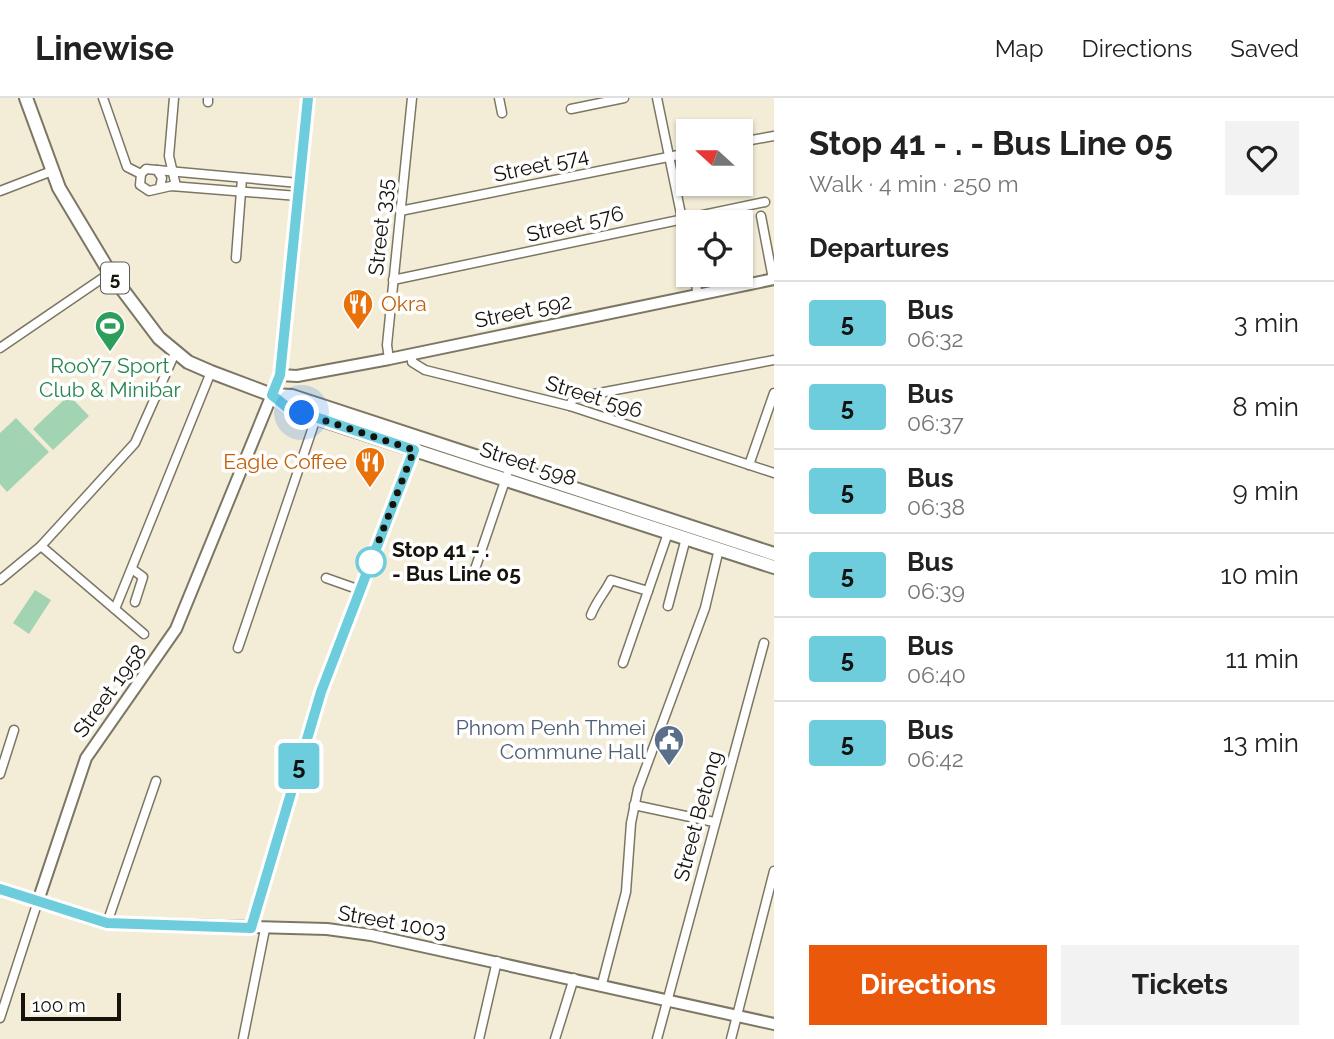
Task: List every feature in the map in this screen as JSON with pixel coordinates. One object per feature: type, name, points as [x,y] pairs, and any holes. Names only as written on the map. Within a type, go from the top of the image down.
[{"type":"main road","name":"Street 598","points":[[26,98],[59,188],[110,272],[148,325],[175,353],[211,372],[272,395],[292,396],[416,444]]},
{"type":"main road","name":"Street 598","points":[[272,395],[288,408],[316,418],[416,444],[774,554]]},
{"type":"main road","name":"Street 598","points":[[508,472],[668,533],[774,567]]},
{"type":"street","points":[[174,98],[169,156],[176,186]]},
{"type":"street","name":"Street 1958","points":[[0,1018],[86,758],[176,629],[280,375],[308,98]]},
{"type":"street","name":"Street 335","points":[[389,359],[387,345],[412,98]]},
{"type":"street","points":[[499,98],[502,113]]},
{"type":"street","points":[[571,109],[624,98]]},
{"type":"street","points":[[657,98],[679,210]]},
{"type":"street","points":[[106,100],[127,167],[141,174]]},
{"type":"street","points":[[753,140],[774,136]]},
{"type":"street","name":"Street 574","points":[[400,211],[676,156]]},
{"type":"street","points":[[298,196],[176,186],[149,191],[143,188],[139,181],[146,169],[299,183]]},
{"type":"street","points":[[157,170],[162,178],[160,187]]},
{"type":"street","points":[[0,191],[52,171]]},
{"type":"street","points":[[236,258],[242,178]]},
{"type":"street","name":"Street 576","points":[[723,210],[765,202]]},
{"type":"street","points":[[761,216],[774,279]]},
{"type":"street","name":"Street 576","points":[[393,280],[676,219]]},
{"type":"street","points":[[0,348],[110,272]]},
{"type":"street","name":"Street 592","points":[[280,375],[297,376],[389,359],[774,279]]},
{"type":"street","points":[[696,287],[698,295]]},
{"type":"street","points":[[0,580],[41,546],[135,443],[175,353]]},
{"type":"street","name":"Street 596","points":[[412,354],[412,362],[425,370],[570,406],[774,473]]},
{"type":"street","points":[[570,406],[573,398],[774,360]]},
{"type":"street","points":[[115,609],[211,372]]},
{"type":"street","points":[[749,465],[774,393]]},
{"type":"street","points":[[238,648],[316,418]]},
{"type":"street","points":[[251,928],[321,692],[416,444]]},
{"type":"street","points":[[473,575],[508,472]]},
{"type":"street","points":[[623,663],[668,533]]},
{"type":"street","points":[[668,606],[686,538]]},
{"type":"street","points":[[41,546],[144,634]]},
{"type":"street","points":[[602,984],[626,892],[634,805],[705,608],[719,549]]},
{"type":"street","points":[[132,569],[143,577],[135,602]]},
{"type":"street","points":[[326,578],[360,590]]},
{"type":"street","points":[[591,615],[598,598],[605,593],[611,580],[648,591]]},
{"type":"street","name":"Street Betong","points":[[656,1039],[683,951],[695,892],[764,643]]},
{"type":"street","points":[[0,774],[14,730]]},
{"type":"street","points":[[107,923],[156,781]]},
{"type":"street","points":[[634,805],[714,822]]},
{"type":"street","points":[[732,1039],[774,871]]},
{"type":"street","name":"Street 1003","points":[[0,889],[107,923],[327,929],[371,935],[667,998],[774,1024]]},
{"type":"street","points":[[243,1039],[265,929]]},
{"type":"street","points":[[479,1039],[497,961]]},
{"type":"street","points":[[555,1039],[575,978]]},
{"type":"green space","points":[[69,395],[89,416],[53,450],[33,429]]},
{"type":"green space","points":[[16,418],[49,452],[7,492],[0,484],[0,433]]},
{"type":"green space","points":[[35,590],[51,600],[29,634],[13,623]]},
{"type":"bus line","name":"5","points":[[0,889],[107,923],[251,928],[321,692],[414,450],[288,408],[272,395],[280,375],[308,98]]},
{"type":"place","name":"Okra","points":[[358,331]]},
{"type":"place","name":"RooY7 Sport Club & Minibar","points":[[110,353]]},
{"type":"place","name":"Eagle Coffee","points":[[370,489]]},
{"type":"place","name":"Stop 41 - . - Bus Line 05","points":[[371,562]]},
{"type":"place","name":"Phnom Penh Thmei Commune Hall","points":[[669,767]]},
{"type":"route","points":[[302,413],[414,450],[369,566],[371,562]]}]
